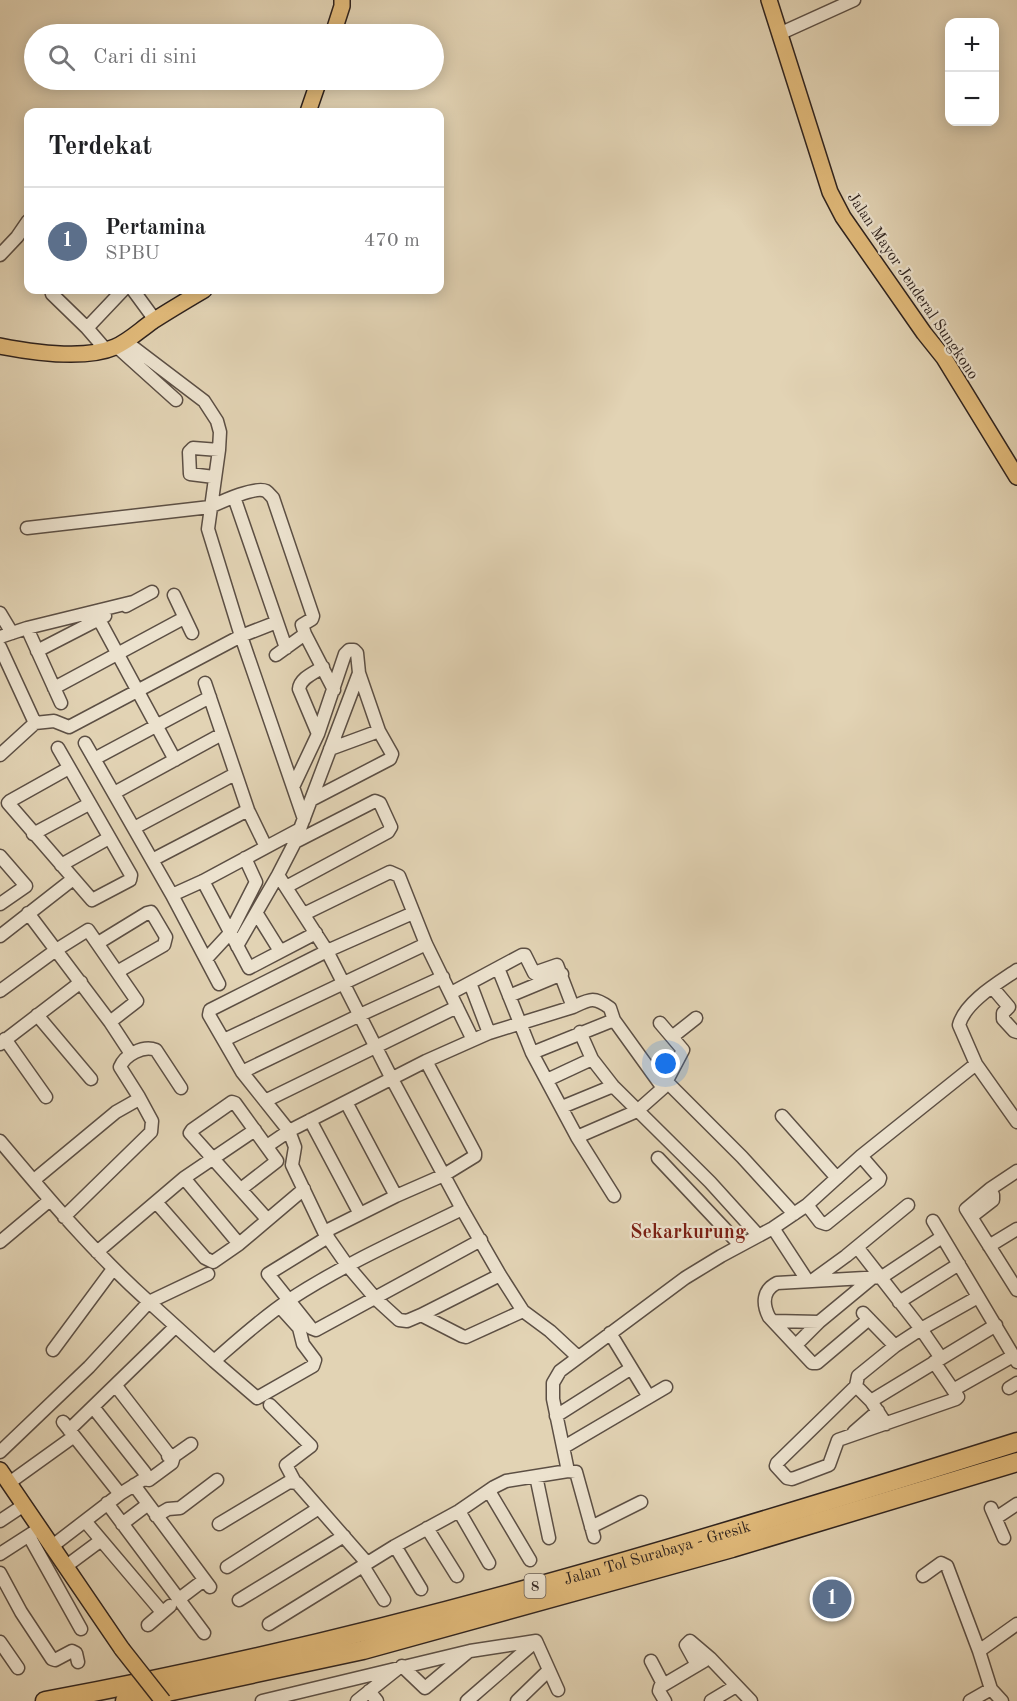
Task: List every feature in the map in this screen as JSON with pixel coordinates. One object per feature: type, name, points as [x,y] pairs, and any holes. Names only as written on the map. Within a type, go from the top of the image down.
[{"type":"highway","name":"Jalan Tol Surabaya - Gresik","points":[[45,1701],[172,1677],[471,1605],[672,1549],[1017,1442]]},
{"type":"highway","name":"Jalan Tol Surabaya - Gresik","points":[[125,1701],[363,1650],[711,1554],[1017,1462]]},
{"type":"main road","points":[[336,24],[342,0]]},
{"type":"main road","name":"Jalan Mayor Jenderal Sungkono","points":[[769,0],[817,158],[838,208],[944,358],[1017,477]]},
{"type":"main road","points":[[310,108],[316,90]]},
{"type":"main road","points":[[0,346],[20,350],[79,353],[116,346],[197,294]]},
{"type":"main road","points":[[0,1470],[24,1505],[34,1533],[51,1547],[122,1648],[163,1701]]},
{"type":"street","points":[[779,34],[854,0]]},
{"type":"street","points":[[0,255],[24,227]]},
{"type":"street","points":[[52,294],[87,328],[204,401],[217,422],[220,432],[219,450],[208,529],[241,636],[293,787],[302,824]]},
{"type":"street","points":[[87,328],[119,294]]},
{"type":"street","points":[[136,294],[155,320]]},
{"type":"street","points":[[116,346],[176,400]]},
{"type":"street","points":[[214,477],[190,474],[189,452],[193,448],[219,450]]},
{"type":"street","points":[[27,528],[210,507],[234,496],[261,490],[267,492],[273,498],[313,616],[302,625],[305,634],[334,690]]},
{"type":"street","points":[[234,496],[277,622],[281,651],[305,634]]},
{"type":"street","points":[[0,613],[6,635],[27,628],[97,615],[133,603],[152,592]]},
{"type":"street","points":[[174,595],[192,633]]},
{"type":"street","points":[[37,651],[97,615]]},
{"type":"street","points":[[97,615],[175,760]]},
{"type":"street","points":[[54,688],[184,618]]},
{"type":"street","points":[[0,756],[35,723],[54,721],[69,728],[241,636],[277,622]]},
{"type":"street","points":[[27,628],[61,703]]},
{"type":"street","points":[[0,647],[3,664],[35,723]]},
{"type":"street","points":[[293,787],[318,734],[345,654],[349,650],[354,650],[357,653],[359,673],[379,731],[392,754],[390,759],[311,800]]},
{"type":"street","points":[[318,734],[299,689],[303,679],[323,667]]},
{"type":"street","points":[[237,946],[279,875],[295,842],[359,673]]},
{"type":"street","points":[[205,683],[248,810],[266,847]]},
{"type":"street","points":[[94,759],[210,697]]},
{"type":"street","points":[[330,749],[379,731]]},
{"type":"street","points":[[114,793],[222,734]]},
{"type":"street","points":[[85,742],[172,895],[219,984]]},
{"type":"street","points":[[58,748],[131,875],[130,880],[92,900],[8,804],[69,768]]},
{"type":"street","points":[[134,828],[235,774]]},
{"type":"street","points":[[286,887],[388,832],[391,827],[380,803],[375,801],[295,842]]},
{"type":"street","points":[[33,834],[89,804]]},
{"type":"street","points":[[152,860],[248,810]]},
{"type":"street","points":[[172,895],[266,847],[302,824]]},
{"type":"street","points":[[61,865],[109,838]]},
{"type":"street","points":[[0,856],[26,886],[0,904]]},
{"type":"street","points":[[206,958],[230,933],[256,880],[245,858]]},
{"type":"street","points":[[0,877],[13,871]]},
{"type":"street","points":[[304,914],[390,872],[399,876],[426,944],[473,1040]]},
{"type":"street","points":[[279,875],[327,951],[392,1079],[500,1275],[523,1311],[550,1331],[578,1357]]},
{"type":"street","points":[[0,936],[73,879]]},
{"type":"street","points":[[203,880],[249,968],[316,933]]},
{"type":"street","points":[[98,943],[147,913],[151,912],[153,915],[166,937],[164,945],[117,972]]},
{"type":"street","points":[[28,913],[81,982],[131,1054]]},
{"type":"street","points":[[413,913],[327,951],[210,1010],[209,1015],[242,1072],[289,1131],[295,1148],[292,1165],[326,1234],[347,1265],[376,1299],[399,1320],[407,1321],[421,1315],[500,1275]]},
{"type":"street","points":[[256,914],[280,951]]},
{"type":"street","points":[[0,991],[85,930],[90,932],[98,943],[136,1001],[110,1022]]},
{"type":"street","points":[[224,1040],[426,944]]},
{"type":"street","points":[[450,993],[525,955],[534,973],[555,965],[559,967],[573,1007]]},
{"type":"street","points":[[498,968],[532,1053],[577,1137],[614,1197]]},
{"type":"street","points":[[1017,970],[992,987],[966,1011],[959,1025],[976,1064],[1017,1122]]},
{"type":"street","points":[[509,996],[562,974]]},
{"type":"street","points":[[242,1072],[442,977]]},
{"type":"street","points":[[46,1097],[3,1042],[81,982]]},
{"type":"street","points":[[470,983],[489,1033]]},
{"type":"street","points":[[992,987],[1013,1004],[1002,1016],[1017,1032]]},
{"type":"street","points":[[267,1146],[289,1131],[426,1061],[489,1033],[573,1007],[589,999],[596,1000],[610,1008],[614,1020],[665,1085],[742,1157],[794,1214]]},
{"type":"street","points":[[265,1101],[457,1008]]},
{"type":"street","points":[[37,1015],[91,1080]]},
{"type":"street","points":[[672,1037],[696,1018]]},
{"type":"street","points":[[532,1053],[614,1020]]},
{"type":"street","points":[[577,1137],[638,1112],[665,1085],[683,1050],[660,1023]]},
{"type":"street","points":[[580,1032],[592,1059],[613,1086],[710,1182],[758,1235]]},
{"type":"street","points":[[64,1217],[151,1132],[152,1121],[140,1097],[120,1067],[124,1059],[149,1048],[156,1050],[181,1088]]},
{"type":"street","points":[[547,1080],[592,1059]]},
{"type":"street","points":[[0,1141],[5,1156],[34,1180],[64,1217],[113,1269],[256,1398],[313,1366],[315,1360],[303,1344],[299,1328],[268,1274],[326,1234],[360,1214],[473,1159],[475,1153],[426,1061]]},
{"type":"street","points":[[568,1471],[556,1416],[553,1383],[560,1371],[685,1278],[773,1228],[807,1205],[861,1156],[976,1064]]},
{"type":"street","points":[[562,1107],[613,1086]]},
{"type":"street","points":[[34,1180],[116,1112],[140,1097]]},
{"type":"street","points":[[346,1102],[396,1196]]},
{"type":"street","points":[[241,1189],[276,1162],[276,1158],[235,1103],[230,1103],[190,1132],[267,1219]]},
{"type":"street","points":[[782,1116],[837,1178]]},
{"type":"street","points":[[310,1120],[360,1214]]},
{"type":"street","points":[[97,1252],[184,1178],[255,1130]]},
{"type":"street","points":[[807,1205],[820,1222],[826,1224],[879,1181],[880,1178],[861,1156]]},
{"type":"street","points":[[658,1158],[740,1245]]},
{"type":"street","points":[[1017,1171],[990,1189],[993,1200],[971,1217],[989,1246],[1013,1276],[1017,1290]]},
{"type":"street","points":[[184,1178],[239,1244]]},
{"type":"street","points":[[156,1202],[208,1261],[213,1262],[239,1244],[304,1189]]},
{"type":"street","points":[[0,1242],[50,1200]]},
{"type":"street","points":[[810,1280],[908,1205]]},
{"type":"street","points":[[214,1361],[284,1304],[347,1265],[462,1209]]},
{"type":"street","points":[[933,1221],[1015,1359],[953,1390]]},
{"type":"street","points":[[773,1228],[810,1280]]},
{"type":"street","points":[[989,1246],[1017,1229]]},
{"type":"street","points":[[796,1345],[819,1322],[876,1278],[942,1237]]},
{"type":"street","points":[[284,1304],[316,1330],[481,1240]]},
{"type":"street","points":[[856,1247],[876,1278],[921,1329],[958,1397],[851,1435],[837,1442],[829,1465],[790,1479],[776,1466],[777,1463],[856,1386],[861,1372],[921,1329],[978,1297]]},
{"type":"street","points":[[899,1302],[959,1264]]},
{"type":"street","points":[[53,1350],[113,1269]]},
{"type":"street","points":[[0,1452],[89,1367],[149,1302],[208,1274]]},
{"type":"street","points":[[876,1278],[777,1283],[769,1287],[765,1293],[765,1311],[815,1364],[866,1316],[895,1346]]},
{"type":"street","points":[[847,1279],[849,1299]]},
{"type":"street","points":[[421,1315],[466,1337],[523,1311]]},
{"type":"street","points":[[774,1322],[819,1322]]},
{"type":"street","points":[[851,1435],[874,1406],[938,1360],[996,1324]]},
{"type":"street","points":[[9,1483],[116,1386],[175,1327]]},
{"type":"street","points":[[610,1333],[649,1397]]},
{"type":"street","points":[[556,1416],[630,1369]]},
{"type":"street","points":[[116,1386],[172,1456]]},
{"type":"street","points":[[856,1386],[886,1424]]},
{"type":"street","points":[[564,1447],[666,1387]]},
{"type":"street","points":[[270,1405],[311,1446],[286,1465],[295,1482],[344,1536],[365,1564],[384,1600]]},
{"type":"street","points":[[93,1407],[141,1479],[147,1505],[207,1584],[171,1606],[148,1625]]},
{"type":"street","points":[[68,1430],[120,1494]]},
{"type":"street","points":[[51,1547],[120,1494],[191,1444]]},
{"type":"street","points":[[269,1624],[365,1564],[507,1481],[574,1471],[577,1474],[593,1532],[641,1502]]},
{"type":"street","points":[[536,1476],[549,1538]]},
{"type":"street","points":[[156,1516],[168,1509],[180,1508],[217,1480]]},
{"type":"street","points":[[219,1524],[289,1482],[295,1482]]},
{"type":"street","points":[[489,1491],[530,1560]]},
{"type":"street","points":[[108,1503],[171,1606]]},
{"type":"street","points":[[1004,1538],[994,1513],[1017,1504]]},
{"type":"street","points":[[0,1521],[24,1505]]},
{"type":"street","points":[[122,1524],[147,1505]]},
{"type":"street","points":[[227,1567],[319,1508]]},
{"type":"street","points":[[459,1510],[489,1563]]},
{"type":"street","points":[[85,1521],[100,1541],[204,1633]]},
{"type":"street","points":[[427,1528],[457,1576]]},
{"type":"street","points":[[0,1554],[34,1533],[81,1629]]},
{"type":"street","points":[[239,1600],[344,1536]]},
{"type":"street","points":[[65,1567],[100,1541]]},
{"type":"street","points":[[395,1546],[421,1589]]},
{"type":"street","points":[[923,1576],[941,1563],[947,1566],[992,1689],[1002,1701]]},
{"type":"street","points":[[0,1573],[21,1612],[52,1659],[56,1660],[72,1651],[76,1653],[78,1662]]},
{"type":"street","points":[[979,1651],[1017,1624]]},
{"type":"street","points":[[271,1700],[401,1666],[470,1651],[536,1641]]},
{"type":"street","points":[[536,1641],[558,1689]]},
{"type":"street","points":[[467,1701],[536,1641]]},
{"type":"street","points":[[697,1665],[686,1645],[690,1641],[710,1658],[751,1701]]},
{"type":"street","points":[[0,1642],[18,1668]]},
{"type":"street","points":[[401,1666],[425,1688],[470,1651]]},
{"type":"street","points":[[665,1701],[659,1690],[663,1684],[710,1658]]},
{"type":"street","points":[[651,1661],[663,1684]]},
{"type":"street","points":[[357,1701],[401,1666]]},
{"type":"street","points":[[517,1701],[549,1670]]},
{"type":"street","points":[[711,1701],[736,1686]]},
{"type":"street","points":[[970,1701],[992,1689]]},
{"type":"street","points":[[369,1691],[377,1701]]},
{"type":"place","name":"Pertamina","points":[[832,1599]]},
{"type":"district","name":"Sekarkurung","points":[[688,1231]]}]
